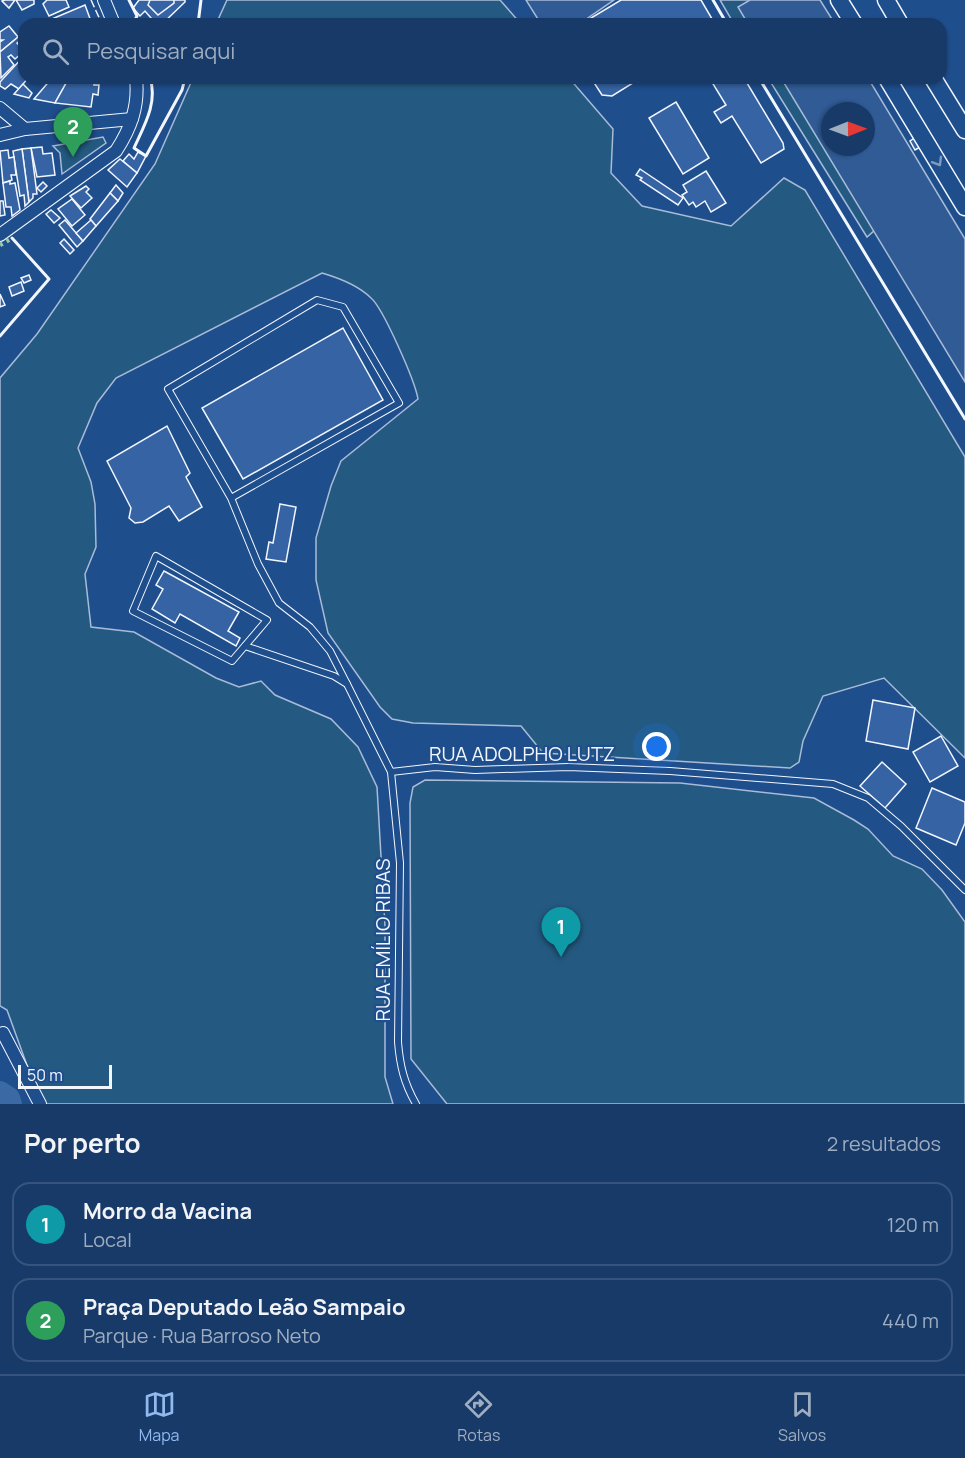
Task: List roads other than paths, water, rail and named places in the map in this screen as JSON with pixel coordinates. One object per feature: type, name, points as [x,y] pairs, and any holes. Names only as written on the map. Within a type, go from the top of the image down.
[{"type":"main road","points":[[839,0],[850,18]]},
{"type":"main road","points":[[886,0],[896,18]]},
{"type":"main road","points":[[891,84],[965,207]]},
{"type":"main road","points":[[937,84],[965,130]]},
{"type":"street","points":[[104,0],[112,18]]},
{"type":"street","points":[[0,235],[116,151],[132,119],[138,93],[137,84]]},
{"type":"street","points":[[0,108],[25,129]]},
{"type":"street","points":[[0,135],[25,129],[132,119]]},
{"type":"street","points":[[3,1033],[40,1104]]},
{"type":"lane","points":[[231,498],[399,403],[343,307],[317,300],[168,388],[231,498],[254,555],[279,603],[310,627],[330,651],[391,772]]},
{"type":"lane","points":[[156,556],[267,620],[245,646],[232,661],[133,611],[156,556]]},
{"type":"lane","points":[[245,646],[334,676],[347,684]]},
{"type":"lane","name":"RUA ADOLPHO LUTZ","points":[[391,772],[435,767],[476,770],[568,767],[670,771],[833,784],[868,798],[902,826],[965,890]]},
{"type":"lane","name":"RUA EMÍLIO RIBAS","points":[[391,772],[400,863],[399,1051],[405,1086],[416,1104]]},
{"type":"waterway","points":[[0,1092],[9,1098],[11,1104]]},
{"type":"place","name":"Praça Deputado Leão Sampaio","points":[[73,157]]},
{"type":"place","name":"Morro da Vacina","points":[[561,957]]}]
